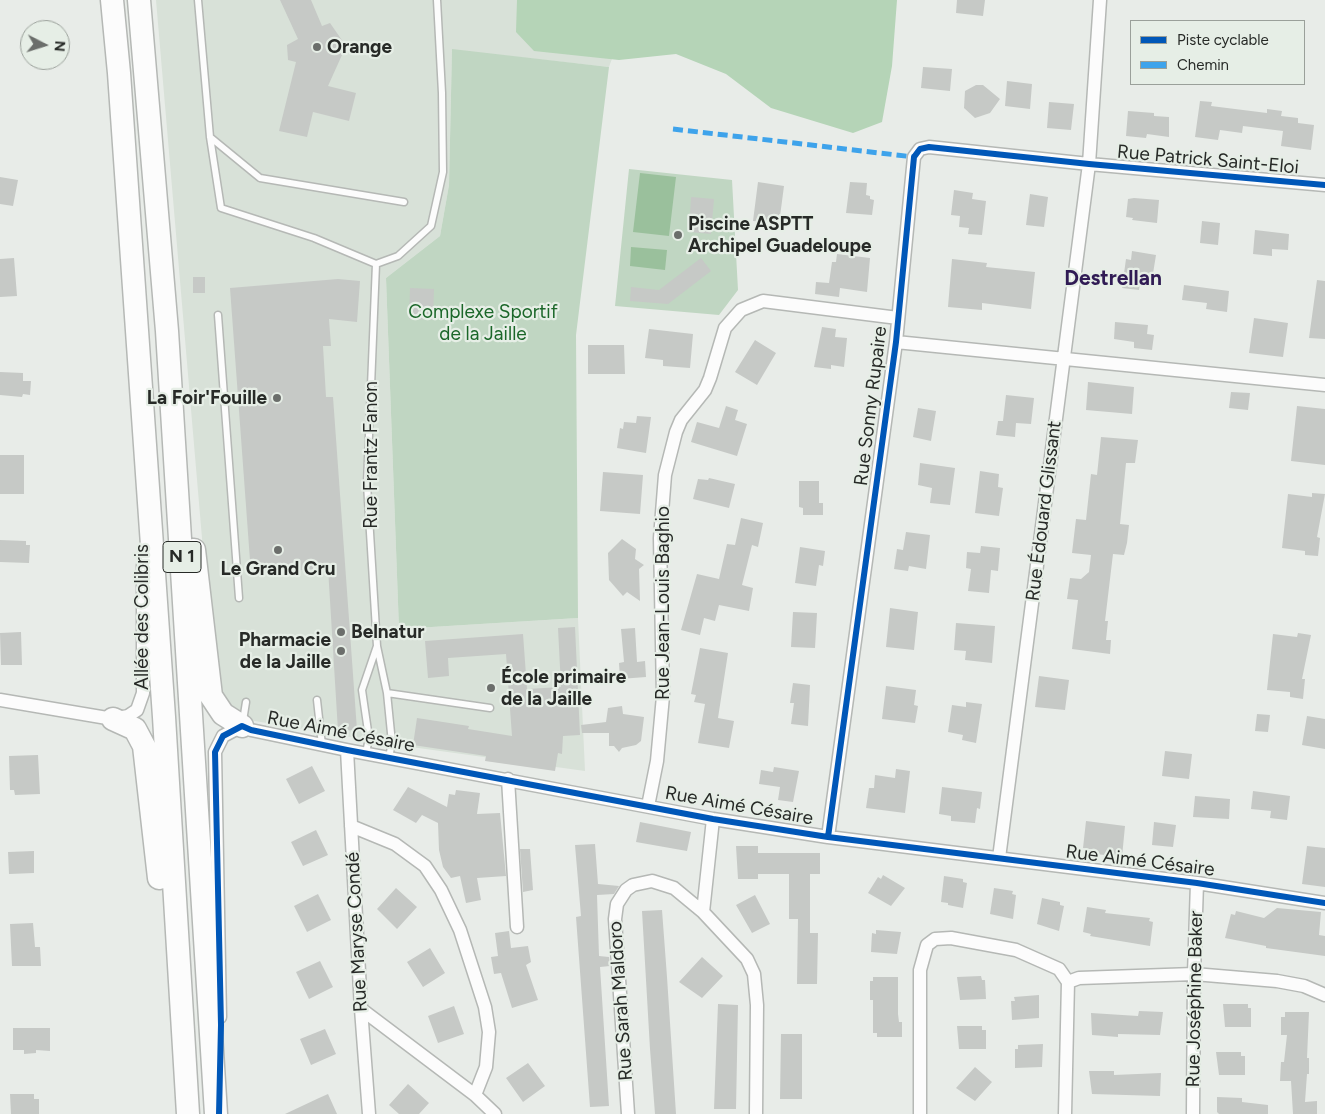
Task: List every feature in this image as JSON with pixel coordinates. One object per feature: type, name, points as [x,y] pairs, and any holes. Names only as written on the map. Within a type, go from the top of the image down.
[{"type":"highway","name":"N 1","points":[[112,0],[119,72],[188,1114]]},
{"type":"highway","name":"N 1","points":[[139,0],[176,462],[217,1114]]},
{"type":"highway","points":[[176,462],[196,558],[211,696],[223,714],[242,726]]},
{"type":"highway","points":[[113,719],[135,729],[144,746],[162,899],[185,1060]]},
{"type":"street","name":"Rue Édouard Glissant","points":[[999,858],[1089,164],[1100,0]]},
{"type":"street","name":"Rue Sonny Rupaire","points":[[828,837],[896,342],[914,157],[920,149],[929,147],[1089,164]]},
{"type":"street","name":"Rue Patrick Saint-Eloi","points":[[1089,164],[1325,185]]},
{"type":"street","name":"Rue Jean-Louis Baghio","points":[[648,806],[657,761],[663,696],[660,538],[665,474],[676,432],[681,420],[705,390],[725,328],[741,310],[763,301],[898,318]]},
{"type":"street","points":[[896,342],[1325,385]]},
{"type":"street","name":"Allée des Colibris","points":[[0,700],[113,719],[133,714],[140,706],[142,693],[142,412]]},
{"type":"street","points":[[217,1114],[221,1025],[214,752],[223,736],[242,726]]},
{"type":"street","name":"Rue Aimé Césaire","points":[[242,726],[251,730],[389,758],[713,818],[828,837],[1197,883],[1325,903]]},
{"type":"street","name":"Rue Maryse Condé","points":[[347,750],[361,1009],[369,1114]]},
{"type":"street","points":[[508,779],[517,927]]},
{"type":"street","points":[[703,912],[713,818]]},
{"type":"street","points":[[351,826],[395,844],[425,866],[441,890],[460,930],[486,1007],[489,1032],[486,1067],[475,1096]]},
{"type":"street","name":"Rue Sarah Maldoro","points":[[628,1114],[615,919],[616,904],[626,890],[633,885],[652,881],[681,893],[703,912],[747,959],[754,974],[757,1005],[756,1114]]},
{"type":"street","name":"Rue Joséphine Baker","points":[[1193,1114],[1197,883]]},
{"type":"street","points":[[920,1114],[920,970],[927,945],[935,939],[945,938],[1016,950],[1058,969],[1068,982],[1065,1114]]},
{"type":"street","points":[[1068,982],[1079,978],[1194,974],[1295,984],[1325,995]]},
{"type":"street","points":[[361,1009],[475,1096],[495,1114]]},
{"type":"lane","points":[[198,0],[210,138],[221,208],[314,238],[376,264],[398,256],[431,226],[443,172],[442,93],[437,0]]},
{"type":"lane","points":[[210,138],[260,178],[404,202]]},
{"type":"lane","name":"Rue Frantz Fanon","points":[[376,264],[367,484],[377,646],[387,694],[392,742],[389,758]]},
{"type":"lane","points":[[218,315],[239,598]]},
{"type":"lane","name":"Rue Frantz Fanon","points":[[366,753],[369,738],[362,690],[377,646]]},
{"type":"lane","points":[[387,694],[490,708]]},
{"type":"lane","points":[[317,700],[322,744]]},
{"type":"lane","points":[[242,726],[246,702]]},
{"type":"shaded area","points":[[156,0],[633,0],[609,67],[452,50],[449,185],[440,236],[386,278],[399,629],[578,618],[585,771],[404,746],[231,717],[215,690]]},
{"type":"shaded area","points":[[517,0],[897,0],[892,66],[882,122],[853,133],[771,108],[726,74],[676,54],[619,60],[534,51],[516,32]]},
{"type":"shaded area","points":[[640,173],[676,177],[669,236],[633,232]]},
{"type":"shaded area","points":[[631,247],[667,250],[665,270],[630,266]]},
{"type":"green space","name":"Complexe Sportif de la Jaille","points":[[452,49],[609,67],[576,335],[578,618],[399,629],[386,278],[440,236],[449,185]]},
{"type":"green space","name":"Piscine ASPTT Archipel Guadeloupe","points":[[629,169],[732,180],[738,290],[719,315],[615,306]]},
{"type":"building","points":[[280,0],[311,0],[322,26],[330,23],[346,46],[328,86],[356,93],[349,121],[313,112],[307,137],[279,131],[296,62],[288,60],[287,45],[298,39]]},
{"type":"building","points":[[957,0],[985,0],[983,16],[956,13]]},
{"type":"building","points":[[923,67],[952,69],[950,91],[921,88]]},
{"type":"building","points":[[1007,81],[1032,84],[1030,109],[1005,106]]},
{"type":"building","points":[[976,85],[983,85],[1000,99],[990,113],[975,118],[964,108],[965,91]]},
{"type":"building","points":[[1200,101],[1212,102],[1211,106],[1267,113],[1267,109],[1282,111],[1281,116],[1298,118],[1298,123],[1314,125],[1311,150],[1281,146],[1283,131],[1243,126],[1242,133],[1220,130],[1218,140],[1195,137]]},
{"type":"building","points":[[1049,102],[1074,104],[1071,130],[1047,128]]},
{"type":"building","points":[[1128,111],[1154,113],[1154,116],[1169,117],[1169,137],[1147,134],[1146,138],[1126,136]]},
{"type":"building","points":[[0,177],[18,180],[13,206],[0,204]]},
{"type":"building","points":[[758,182],[784,186],[779,224],[753,221]]},
{"type":"building","points":[[850,182],[867,183],[866,195],[874,200],[872,215],[846,213]]},
{"type":"building","points":[[954,190],[973,193],[972,199],[986,201],[982,235],[968,234],[969,228],[959,227],[960,216],[951,215]]},
{"type":"building","points":[[1030,194],[1048,197],[1044,227],[1026,225]]},
{"type":"building","points":[[691,197],[714,199],[711,234],[689,232]]},
{"type":"building","points":[[1128,199],[1159,200],[1157,223],[1132,220],[1133,218],[1126,217]]},
{"type":"building","points":[[1202,221],[1220,223],[1218,245],[1200,243]]},
{"type":"building","points":[[1255,230],[1289,234],[1288,250],[1272,249],[1272,256],[1253,254]]},
{"type":"building","points":[[1132,251],[1156,255],[1151,286],[1140,284],[1139,290],[1122,288],[1126,259],[1131,260]]},
{"type":"building","points":[[837,254],[870,258],[867,292],[840,288],[839,297],[815,294],[816,282],[829,283],[832,262],[836,262]]},
{"type":"building","points":[[14,258],[17,296],[0,297],[0,259]]},
{"type":"building","points":[[701,258],[711,271],[668,304],[630,301],[631,287],[659,290]]},
{"type":"building","points":[[952,259],[987,263],[986,267],[1035,272],[1031,309],[982,303],[982,310],[948,307]]},
{"type":"building","points":[[193,277],[205,277],[205,293],[193,293]]},
{"type":"building","points":[[338,279],[360,281],[357,322],[329,319],[331,346],[323,346],[326,397],[333,397],[357,730],[338,731],[328,568],[251,574],[230,288]]},
{"type":"building","points":[[1317,280],[1325,281],[1325,339],[1309,338]]},
{"type":"building","points":[[1184,285],[1229,291],[1227,312],[1206,309],[1207,303],[1182,300]]},
{"type":"building","points":[[410,288],[434,289],[433,320],[409,319]]},
{"type":"building","points":[[1254,318],[1288,323],[1283,357],[1249,353]]},
{"type":"building","points":[[1115,322],[1148,325],[1147,334],[1154,335],[1152,350],[1134,348],[1134,342],[1114,339]]},
{"type":"building","points":[[822,327],[836,329],[835,337],[847,338],[844,367],[831,365],[831,369],[814,367]]},
{"type":"building","points":[[649,329],[693,334],[690,368],[663,366],[663,360],[645,358]]},
{"type":"building","points":[[755,340],[776,353],[757,385],[735,372]]},
{"type":"building","points":[[588,345],[624,345],[625,374],[588,374]]},
{"type":"building","points":[[0,372],[23,373],[23,381],[31,381],[30,395],[23,394],[22,397],[0,395]]},
{"type":"building","points":[[1088,382],[1134,387],[1132,414],[1086,410]]},
{"type":"building","points":[[1231,392],[1250,393],[1248,410],[1229,408]]},
{"type":"building","points":[[1006,395],[1034,398],[1031,424],[1016,423],[1015,437],[996,435],[998,421],[1003,421]]},
{"type":"building","points":[[726,406],[738,410],[735,420],[747,424],[737,456],[691,442],[697,422],[719,428]]},
{"type":"building","points":[[1297,406],[1325,409],[1325,465],[1291,461]]},
{"type":"building","points":[[918,408],[936,411],[931,441],[913,437]]},
{"type":"building","points":[[637,416],[651,417],[646,453],[617,448],[620,428],[623,429],[624,422],[636,423]]},
{"type":"building","points":[[1101,437],[1138,440],[1135,463],[1126,463],[1120,524],[1129,525],[1127,543],[1124,555],[1113,554],[1105,621],[1108,621],[1106,640],[1111,640],[1110,654],[1072,649],[1078,600],[1067,599],[1070,578],[1081,579],[1089,572],[1091,555],[1072,553],[1076,519],[1086,520],[1091,474],[1097,475]]},
{"type":"building","points":[[0,455],[24,455],[24,494],[0,494]]},
{"type":"building","points":[[920,463],[955,468],[950,505],[930,503],[932,488],[918,485]]},
{"type":"building","points":[[980,471],[999,474],[998,487],[1003,488],[999,516],[975,513]]},
{"type":"building","points":[[603,472],[643,475],[640,514],[600,511]]},
{"type":"building","points":[[709,478],[735,484],[729,508],[693,499],[698,479],[708,480]]},
{"type":"building","points":[[799,481],[819,481],[819,503],[823,503],[823,515],[803,515],[803,508],[799,507]]},
{"type":"building","points":[[1312,493],[1325,494],[1317,537],[1320,538],[1318,556],[1305,555],[1305,551],[1282,548],[1288,494],[1312,497]]},
{"type":"building","points":[[741,518],[763,523],[758,547],[752,545],[742,585],[753,588],[749,611],[719,605],[715,621],[704,618],[700,635],[681,630],[697,574],[719,579],[727,544],[735,545]]},
{"type":"building","points":[[906,532],[930,535],[926,569],[909,566],[908,571],[894,569],[897,549],[903,550]]},
{"type":"building","points":[[622,539],[636,549],[635,559],[644,565],[639,569],[640,601],[627,592],[623,596],[609,580],[608,553]]},
{"type":"building","points":[[0,540],[26,541],[26,545],[30,545],[29,563],[0,562]]},
{"type":"building","points":[[981,546],[1000,548],[998,571],[991,570],[989,593],[968,591],[971,569],[966,568],[967,552],[980,553]]},
{"type":"building","points":[[800,547],[825,551],[823,566],[819,565],[816,586],[795,583]]},
{"type":"building","points":[[890,608],[918,612],[914,650],[886,647]]},
{"type":"building","points":[[793,612],[817,613],[815,648],[791,647]]},
{"type":"building","points":[[956,623],[995,626],[992,663],[965,660],[966,651],[954,650]]},
{"type":"building","points":[[575,627],[580,735],[563,736],[562,754],[558,753],[555,771],[485,761],[486,756],[413,745],[417,718],[469,726],[468,729],[512,736],[506,654],[448,658],[449,676],[428,678],[425,641],[523,634],[527,689],[561,687],[558,628]]},
{"type":"building","points":[[635,628],[637,662],[645,661],[646,677],[620,679],[619,663],[624,662],[621,629]]},
{"type":"building","points":[[21,632],[22,665],[1,665],[0,633]]},
{"type":"building","points":[[1298,633],[1311,635],[1302,679],[1305,679],[1303,699],[1290,697],[1290,692],[1267,690],[1273,634],[1297,637]]},
{"type":"building","points":[[700,648],[728,653],[718,718],[734,721],[729,748],[698,743],[705,704],[694,702],[696,695],[691,694]]},
{"type":"building","points":[[1039,676],[1069,680],[1065,710],[1035,707]]},
{"type":"building","points":[[793,683],[810,685],[808,726],[791,724],[794,703],[790,703]]},
{"type":"building","points":[[886,686],[916,690],[914,705],[918,706],[915,723],[882,719]]},
{"type":"building","points":[[966,702],[982,704],[976,743],[962,740],[963,735],[948,732],[952,705],[966,707]]},
{"type":"building","points":[[622,706],[623,714],[644,717],[641,741],[636,745],[622,748],[619,752],[614,746],[609,746],[609,733],[582,733],[581,725],[606,722],[608,708]]},
{"type":"building","points":[[1257,714],[1270,715],[1268,732],[1255,731]]},
{"type":"building","points":[[1307,716],[1325,719],[1325,749],[1302,745]]},
{"type":"building","points":[[1165,751],[1192,754],[1189,779],[1162,776]]},
{"type":"building","points":[[38,755],[40,794],[15,795],[14,790],[10,790],[9,756]]},
{"type":"building","points":[[312,766],[325,791],[299,804],[286,779]]},
{"type":"building","points":[[774,767],[799,771],[793,802],[778,800],[780,787],[759,784],[761,770],[773,772]]},
{"type":"building","points":[[896,769],[910,771],[905,813],[866,808],[869,788],[874,788],[875,775],[895,778]]},
{"type":"building","points":[[408,787],[447,807],[449,794],[455,795],[456,790],[480,793],[477,814],[500,813],[506,876],[477,878],[481,900],[466,903],[460,876],[451,878],[443,867],[439,850],[438,823],[422,815],[416,823],[393,810]]},
{"type":"building","points":[[942,787],[982,792],[980,809],[977,808],[975,823],[951,821],[951,816],[939,814]]},
{"type":"building","points":[[1253,791],[1290,796],[1287,820],[1270,818],[1271,811],[1251,809]]},
{"type":"building","points":[[1195,796],[1230,799],[1229,819],[1193,817]]},
{"type":"building","points":[[1086,821],[1125,826],[1122,857],[1096,854],[1096,850],[1083,848]]},
{"type":"building","points":[[640,822],[691,832],[687,851],[636,842]]},
{"type":"building","points":[[1154,822],[1176,825],[1173,847],[1152,845]]},
{"type":"building","points":[[316,830],[328,855],[303,866],[291,842]]},
{"type":"building","points":[[595,844],[598,884],[619,886],[614,894],[597,895],[599,956],[609,957],[610,966],[600,967],[609,1106],[590,1107],[576,917],[581,916],[575,845]]},
{"type":"building","points":[[736,846],[758,846],[758,853],[820,853],[820,874],[810,874],[810,933],[818,933],[817,984],[797,984],[798,919],[789,919],[789,874],[758,874],[758,879],[738,879]]},
{"type":"building","points":[[1307,846],[1325,848],[1325,887],[1302,884]]},
{"type":"building","points":[[520,849],[530,849],[533,890],[523,892]]},
{"type":"building","points":[[34,851],[34,873],[9,874],[8,852]]},
{"type":"building","points":[[883,875],[905,888],[891,906],[868,893],[878,877],[881,879]]},
{"type":"building","points":[[944,876],[963,879],[963,882],[967,883],[963,908],[941,902]]},
{"type":"building","points":[[396,888],[417,907],[397,929],[377,909]]},
{"type":"building","points":[[994,888],[1013,891],[1012,894],[1016,895],[1013,919],[990,914]]},
{"type":"building","points":[[318,894],[331,920],[307,932],[294,906]]},
{"type":"building","points":[[755,895],[770,924],[752,933],[736,905]]},
{"type":"building","points":[[1042,898],[1060,902],[1060,905],[1064,906],[1059,931],[1037,924]]},
{"type":"building","points":[[1087,907],[1106,910],[1105,913],[1150,918],[1149,921],[1153,922],[1150,946],[1090,936],[1091,934],[1083,932]]},
{"type":"building","points":[[1277,908],[1321,912],[1319,935],[1325,936],[1325,956],[1266,948],[1266,946],[1225,938],[1231,914],[1235,915],[1236,911],[1264,918]]},
{"type":"building","points":[[662,910],[676,1114],[655,1114],[650,1049],[642,911]]},
{"type":"building","points":[[33,923],[35,947],[40,947],[41,966],[12,966],[10,924]]},
{"type":"building","points":[[876,930],[901,932],[897,954],[871,952],[872,933],[876,934]]},
{"type":"building","points":[[509,931],[511,948],[528,946],[531,962],[526,965],[538,1000],[512,1008],[501,973],[494,974],[491,957],[498,956],[495,933]]},
{"type":"building","points":[[430,948],[445,973],[423,987],[407,962]]},
{"type":"building","points":[[702,957],[723,976],[702,998],[679,982]]},
{"type":"building","points":[[320,961],[333,987],[309,999],[296,972]]},
{"type":"building","points":[[981,976],[982,980],[985,980],[986,999],[960,1000],[957,977]]},
{"type":"building","points":[[873,977],[898,977],[898,1014],[899,1022],[902,1022],[902,1037],[877,1037],[877,1033],[873,1033],[873,1000],[870,1000],[870,981],[873,981]]},
{"type":"building","points":[[1039,995],[1039,1018],[1012,1020],[1011,1001],[1015,1001],[1014,997]]},
{"type":"building","points":[[718,1004],[738,1005],[736,1109],[714,1109]]},
{"type":"building","points":[[1223,1004],[1248,1004],[1248,1008],[1251,1008],[1251,1027],[1225,1027]]},
{"type":"building","points":[[454,1006],[464,1034],[438,1043],[428,1016]]},
{"type":"building","points":[[1139,1011],[1163,1012],[1160,1035],[1118,1034],[1118,1037],[1092,1035],[1091,1013],[1138,1016]]},
{"type":"building","points":[[1285,1012],[1309,1012],[1307,1058],[1309,1058],[1309,1074],[1307,1074],[1305,1102],[1317,1101],[1317,1114],[1293,1114],[1291,1081],[1280,1081],[1281,1062],[1284,1062],[1287,1035],[1281,1035],[1281,1017],[1285,1017]]},
{"type":"building","points":[[957,1026],[982,1026],[982,1030],[986,1030],[986,1049],[959,1049]]},
{"type":"building","points":[[13,1028],[50,1028],[50,1051],[36,1050],[36,1053],[24,1054],[24,1050],[13,1050]]},
{"type":"building","points":[[325,1029],[336,1054],[311,1065],[300,1039]]},
{"type":"building","points":[[781,1034],[802,1034],[802,1099],[780,1099]]},
{"type":"building","points":[[1043,1044],[1042,1067],[1015,1068],[1015,1049],[1018,1049],[1018,1045]]},
{"type":"building","points":[[1216,1052],[1241,1052],[1241,1056],[1245,1056],[1245,1075],[1219,1075]]},
{"type":"building","points":[[528,1063],[545,1086],[523,1102],[506,1078]]},
{"type":"building","points":[[975,1067],[992,1082],[975,1101],[956,1088]]},
{"type":"building","points":[[1089,1071],[1114,1071],[1114,1075],[1161,1073],[1160,1096],[1092,1094]]},
{"type":"building","points":[[408,1084],[429,1103],[419,1114],[399,1114],[389,1105]]},
{"type":"building","points":[[10,1094],[34,1094],[34,1099],[39,1099],[39,1114],[11,1114]]},
{"type":"building","points":[[328,1094],[337,1114],[285,1114],[319,1098]]},
{"type":"building","points":[[1217,1097],[1242,1098],[1242,1102],[1268,1105],[1268,1114],[1219,1114],[1217,1112]]},
{"type":"marked path","points":[[673,129],[914,157]]},
{"type":"cycle path","points":[[828,837],[896,342],[914,157],[920,149],[929,147],[1089,164],[1325,185]]},
{"type":"cycle path","points":[[219,1114],[221,1025],[215,752],[223,736],[242,726],[251,730],[347,750],[713,819],[828,837],[1197,883],[1325,903]]},
{"type":"place","name":"Orange","points":[[317,47]]},
{"type":"place","name":"Piscine ASPTT Archipel Guadeloupe","points":[[678,235]]},
{"type":"place","name":"La Foir'Fouille","points":[[277,398]]},
{"type":"place","name":"Le Grand Cru","points":[[278,550]]},
{"type":"place","name":"Belnatur","points":[[341,632]]},
{"type":"place","name":"Pharmacie de la Jaille","points":[[341,651]]},
{"type":"place","name":"École primaire de la Jaille","points":[[491,688]]},
{"type":"district","name":"Destrellan","points":[[1113,279]]}]
